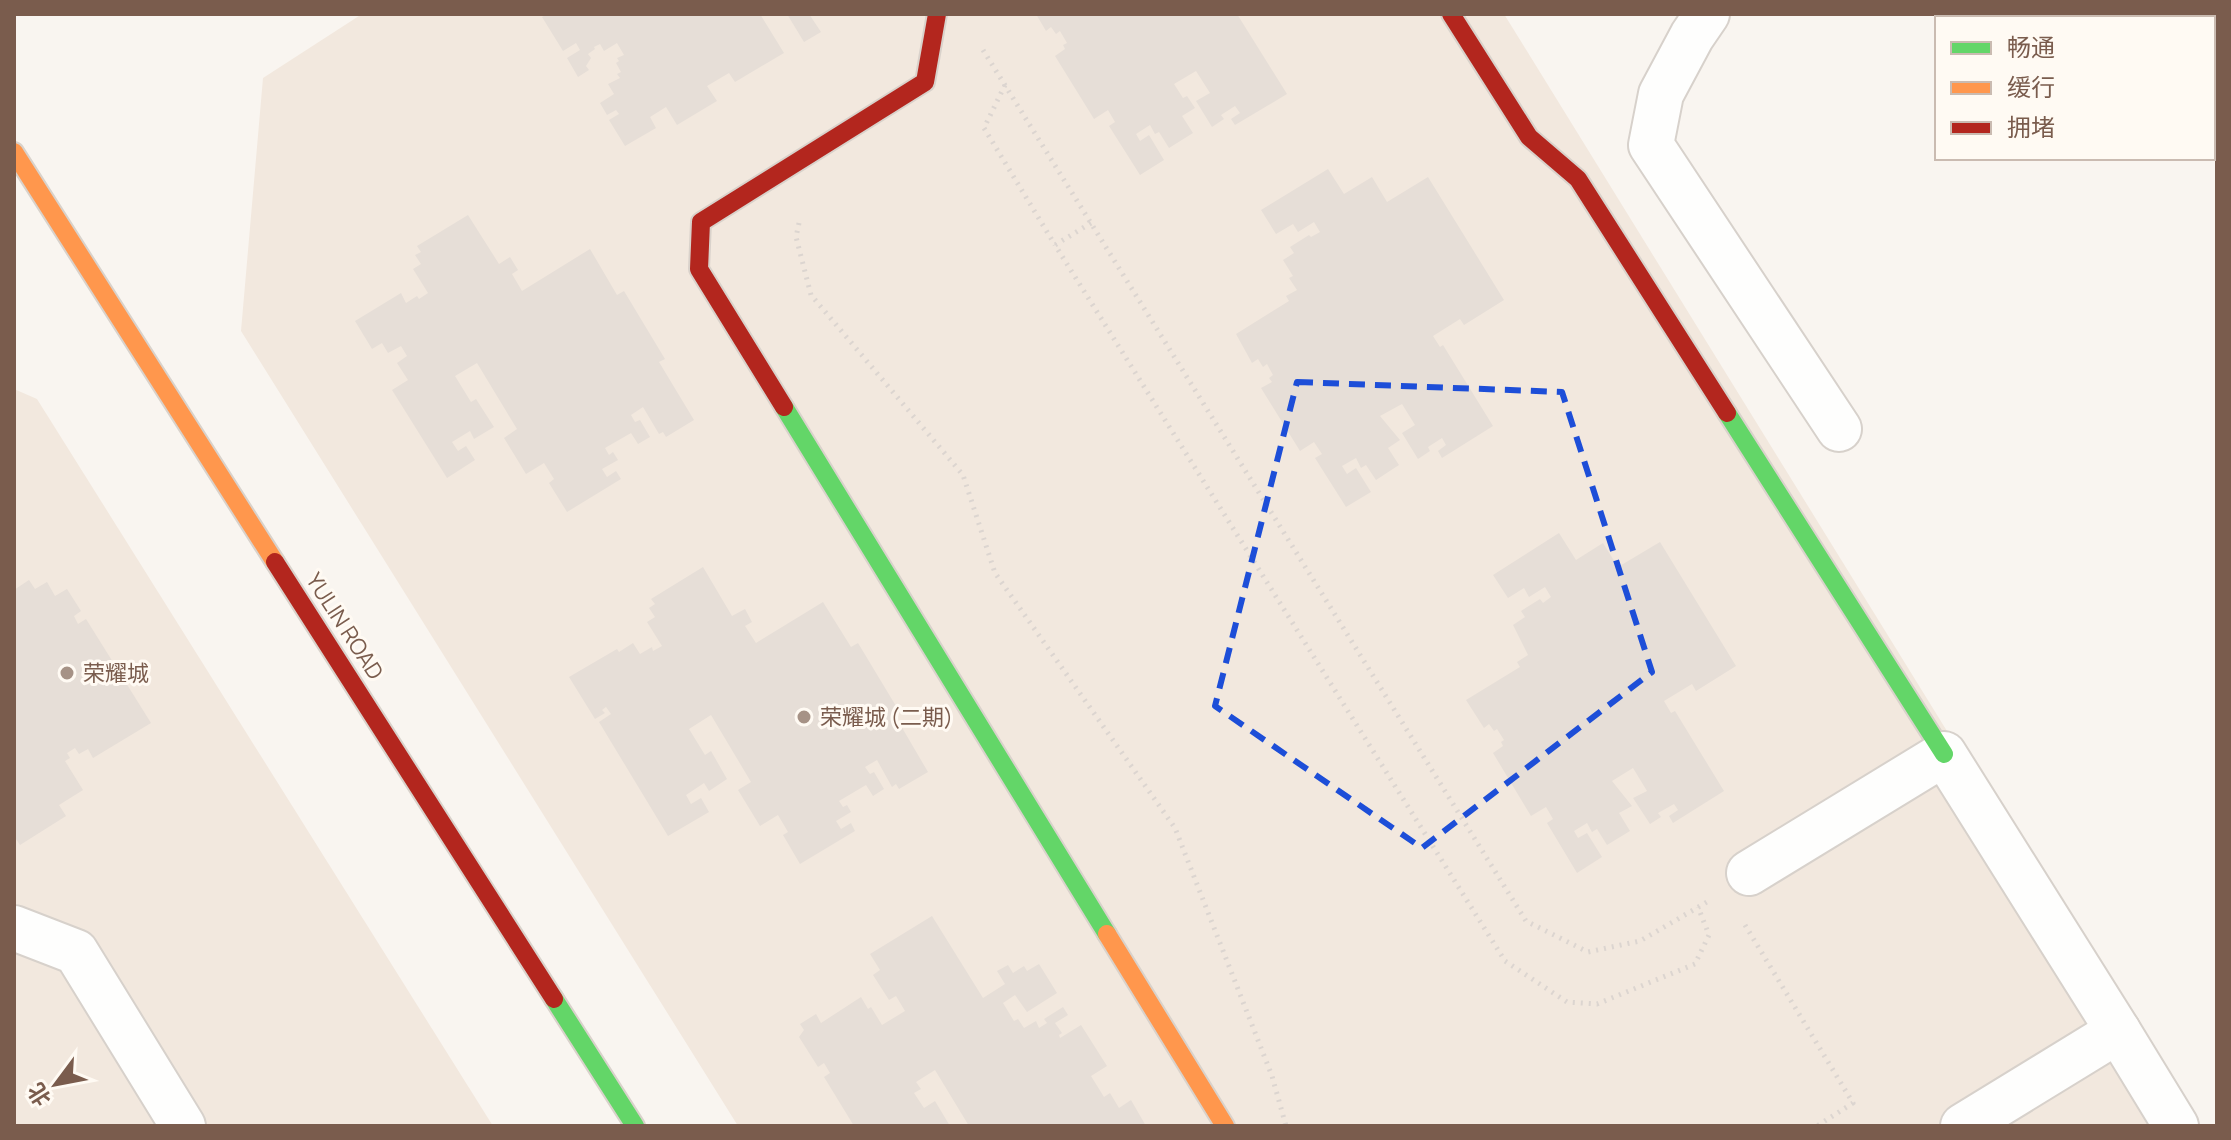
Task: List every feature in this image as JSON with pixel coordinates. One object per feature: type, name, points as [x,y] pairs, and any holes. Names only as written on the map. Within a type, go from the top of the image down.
[{"type":"street","points":[[937,14],[925,82],[701,222],[699,269],[1225,1126]]},
{"type":"street","points":[[1451,14],[1529,137],[1578,179],[1944,754],[2176,1126]]},
{"type":"street","points":[[1707,14],[1661,94],[1651,145],[1839,429]]},
{"type":"street","name":"YULIN ROAD","points":[[14,152],[635,1126]]},
{"type":"street","points":[[1737,882],[1944,754]]},
{"type":"street","points":[[14,928],[76,952],[183,1126]]},
{"type":"street","points":[[1963,1126],[2118,1031]]},
{"type":"path","points":[[976,38],[1526,921],[1588,952],[1640,941],[1737,882],[1853,1103],[1817,1126]]},
{"type":"path","points":[[1005,85],[984,128],[1505,961],[1567,1002],[1597,1004],[1695,964],[1709,935],[1698,907]]},
{"type":"path","points":[[818,149],[796,237],[811,295],[963,475],[995,573],[1175,828],[1272,1076],[1286,1126]]},
{"type":"path","points":[[1055,245],[1091,223]]},
{"type":"highlighted area","points":[[1297,382],[1562,392],[1652,672],[1422,848],[1215,706]]},
{"type":"shaded area","name":"荣耀城 (二期)","points":[[362,14],[1504,14],[2191,1126],[738,1126],[241,331],[263,78]]},
{"type":"shaded area","name":"荣耀城","points":[[14,389],[37,399],[493,1126],[14,1126]]},
{"type":"building","points":[[547,14],[760,14],[784,53],[735,82],[729,73],[707,86],[717,101],[677,125],[666,107],[650,117],[656,128],[625,146],[609,120],[619,114],[616,110],[607,115],[600,103],[614,94],[608,84],[620,78],[617,74],[621,72],[616,63],[619,61],[617,58],[624,55],[617,43],[604,51],[600,44],[594,47],[588,54],[591,58],[586,66],[589,70],[578,77],[567,58],[580,50],[576,43],[563,51],[542,17]]},
{"type":"building","points":[[787,14],[809,14],[821,32],[804,42]]},
{"type":"building","points":[[1036,14],[1237,14],[1287,94],[1235,125],[1231,119],[1240,113],[1235,106],[1221,115],[1224,119],[1212,127],[1196,101],[1210,93],[1196,71],[1174,84],[1183,98],[1187,96],[1195,108],[1182,116],[1193,133],[1169,148],[1159,132],[1155,134],[1150,125],[1136,134],[1140,141],[1149,135],[1164,160],[1140,175],[1109,126],[1115,122],[1108,110],[1094,119],[1055,56],[1065,49],[1063,45],[1067,43],[1060,31],[1056,34],[1051,27],[1046,31]]},
{"type":"building","points":[[1328,169],[1344,194],[1372,177],[1387,202],[1428,177],[1504,300],[1464,325],[1460,319],[1433,336],[1440,347],[1443,345],[1493,426],[1442,458],[1438,451],[1446,445],[1442,438],[1428,447],[1430,451],[1418,459],[1402,433],[1415,425],[1402,404],[1380,416],[1400,440],[1388,448],[1399,465],[1376,480],[1366,465],[1361,468],[1356,458],[1342,466],[1347,474],[1356,468],[1371,492],[1346,507],[1315,458],[1322,454],[1314,442],[1300,451],[1261,388],[1272,382],[1269,378],[1273,375],[1267,364],[1263,367],[1258,359],[1252,363],[1236,334],[1289,301],[1286,296],[1297,290],[1283,260],[1294,253],[1290,247],[1320,232],[1314,222],[1298,232],[1293,224],[1276,234],[1261,210]]},
{"type":"building","points":[[468,215],[499,264],[510,257],[518,270],[512,274],[522,291],[590,249],[617,295],[624,291],[665,359],[659,362],[694,420],[666,437],[663,432],[659,434],[643,407],[631,415],[635,422],[640,420],[650,437],[638,444],[631,433],[605,448],[609,455],[613,452],[618,460],[602,469],[607,477],[616,471],[621,479],[567,512],[549,483],[554,479],[544,463],[526,474],[504,438],[517,429],[477,363],[455,376],[471,402],[476,399],[494,427],[474,439],[470,431],[452,442],[458,451],[466,446],[475,460],[447,478],[392,390],[408,380],[397,363],[407,356],[401,346],[388,353],[382,343],[372,349],[355,321],[401,293],[406,303],[428,293],[413,269],[421,264],[415,255],[421,252],[417,246]]},
{"type":"building","points":[[1559,533],[1576,560],[1603,543],[1618,567],[1660,542],[1736,666],[1696,691],[1692,684],[1664,701],[1671,713],[1675,711],[1724,791],[1673,823],[1669,816],[1678,810],[1674,804],[1658,813],[1661,817],[1650,824],[1633,798],[1647,791],[1633,768],[1612,781],[1632,806],[1619,813],[1630,831],[1607,845],[1597,829],[1592,832],[1587,823],[1574,831],[1578,838],[1587,833],[1602,857],[1577,873],[1547,823],[1553,819],[1546,807],[1531,816],[1493,753],[1503,746],[1501,742],[1504,740],[1497,729],[1494,731],[1489,724],[1484,728],[1466,700],[1520,667],[1517,662],[1528,655],[1513,625],[1525,617],[1521,611],[1540,599],[1543,603],[1551,597],[1545,587],[1529,597],[1524,588],[1508,598],[1493,575]]},
{"type":"building","name":"荣耀城 (二期)","points":[[703,567],[732,616],[745,609],[752,622],[745,626],[756,643],[823,602],[851,647],[858,643],[899,711],[894,714],[928,772],[899,789],[896,784],[892,787],[877,760],[865,767],[870,774],[874,772],[884,789],[873,796],[866,785],[839,801],[843,807],[847,805],[851,812],[836,821],[841,829],[851,823],[855,831],[800,864],[783,835],[788,832],[778,815],[760,826],[738,790],[751,782],[711,715],[689,729],[705,755],[711,751],[727,779],[709,791],[704,783],[686,795],[691,804],[701,798],[709,812],[668,836],[599,722],[611,714],[606,707],[602,710],[605,713],[595,719],[569,677],[633,643],[640,654],[652,647],[653,651],[662,646],[647,622],[655,617],[649,608],[655,604],[651,599]]},
{"type":"building","name":"荣耀城","points":[[29,580],[35,589],[47,582],[55,596],[67,589],[81,611],[74,616],[78,624],[86,619],[151,723],[93,758],[88,749],[79,754],[75,748],[67,753],[70,758],[65,761],[83,790],[59,805],[66,816],[20,845],[14,836],[14,590]]},
{"type":"building","points":[[932,916],[983,998],[1005,984],[997,971],[1008,965],[1013,973],[1024,966],[1027,971],[1039,964],[1057,993],[1027,1012],[1015,995],[1003,1003],[1014,1021],[1018,1019],[1024,1028],[1036,1021],[1039,1028],[1047,1023],[1044,1019],[1063,1007],[1068,1015],[1055,1023],[1062,1033],[1060,1038],[1081,1025],[1107,1066],[1091,1076],[1104,1097],[1110,1093],[1119,1108],[1131,1100],[1146,1126],[969,1126],[935,1070],[916,1082],[921,1089],[914,1093],[924,1108],[935,1101],[950,1126],[854,1126],[824,1077],[830,1073],[824,1063],[818,1067],[799,1037],[804,1030],[800,1024],[816,1014],[821,1023],[861,997],[882,1025],[905,1011],[896,996],[889,1000],[873,975],[880,970],[870,954]]},
{"type":"traffic: fast","points":[[784,407],[1107,934]]},
{"type":"traffic: fast","points":[[1727,413],[1944,754]]},
{"type":"traffic: fast","points":[[554,999],[635,1126]]},
{"type":"traffic: slow","points":[[14,152],[275,562]]},
{"type":"traffic: slow","points":[[1107,934],[1225,1126]]},
{"type":"traffic: jam","points":[[784,407],[699,269],[701,222],[925,82],[937,14]]},
{"type":"traffic: jam","points":[[1451,14],[1529,137],[1578,179],[1727,413]]},
{"type":"traffic: jam","points":[[275,562],[554,999]]},
{"type":"place","name":"荣耀城","points":[[67,673]]},
{"type":"place","name":"荣耀城 (二期)","points":[[804,717]]}]
